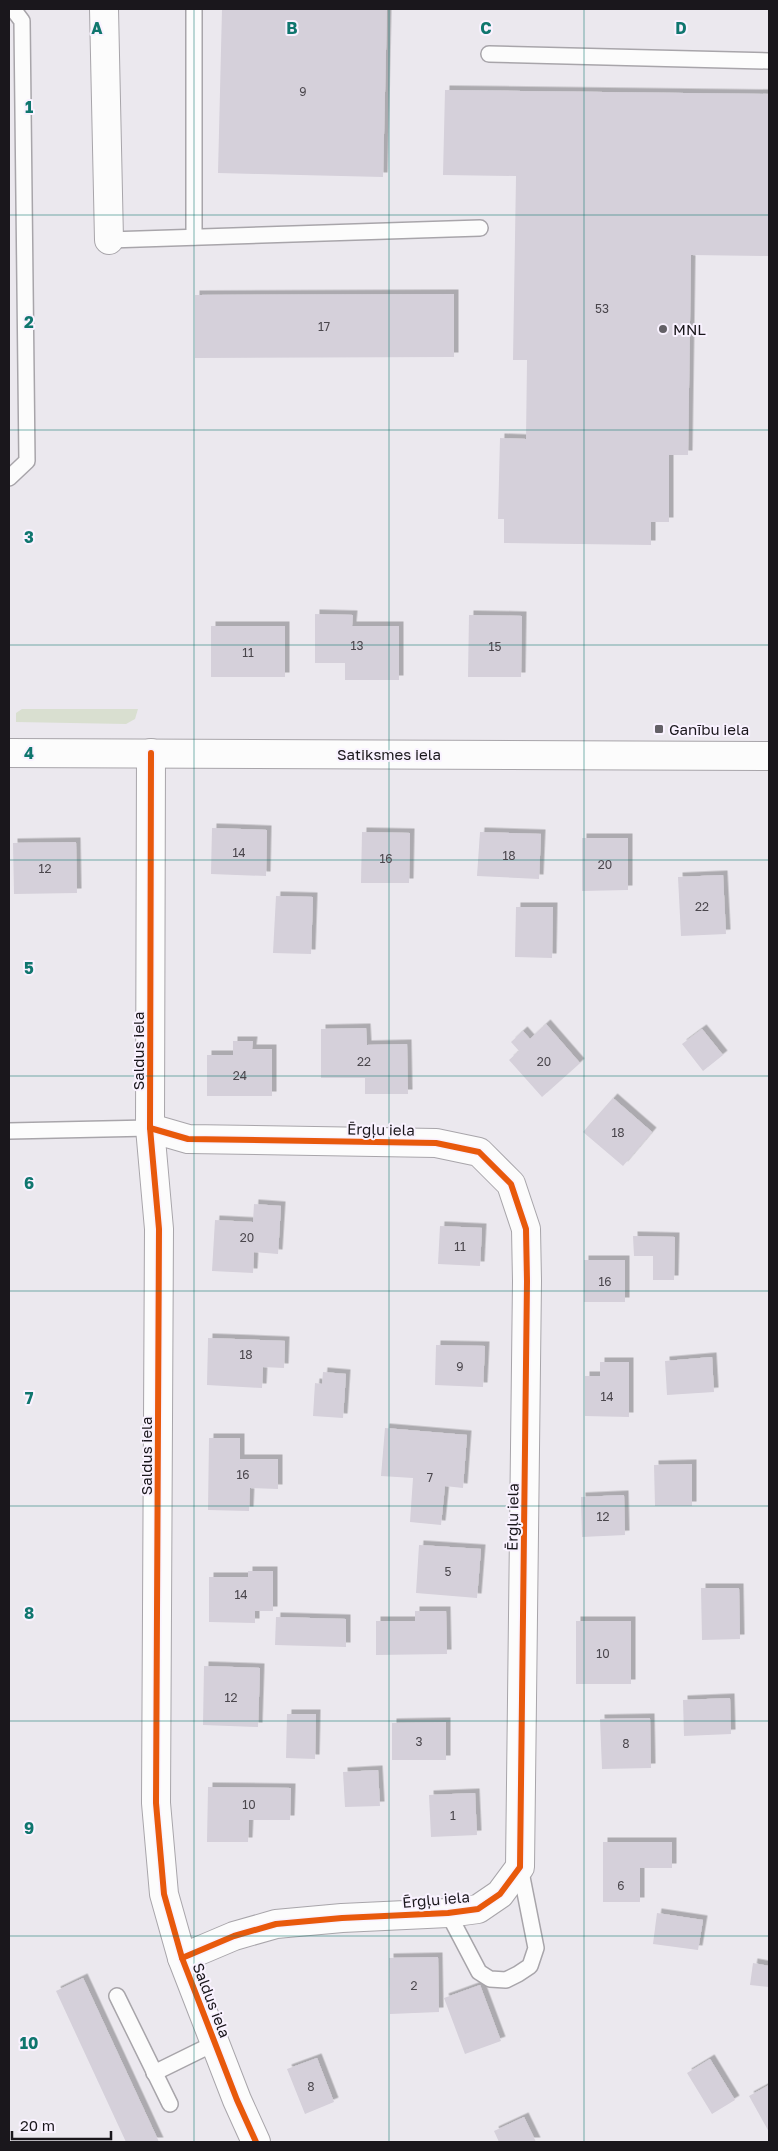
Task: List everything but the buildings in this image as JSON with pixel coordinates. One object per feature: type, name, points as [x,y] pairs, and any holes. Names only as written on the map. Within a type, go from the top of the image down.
[{"type":"street","points":[[104,9],[109,240]]},
{"type":"street","name":"Satiksmes iela","points":[[9,753],[769,756]]},
{"type":"street","name":"Saldus iela","points":[[151,753],[150,1128],[159,1229],[156,1803],[164,1894],[182,1958],[256,2142]]},
{"type":"street","name":"Ērgļu iela","points":[[150,1128],[188,1139],[436,1142],[479,1152],[511,1184],[526,1229],[520,1867],[500,1894],[478,1909],[448,1913],[342,1918],[276,1924],[234,1936],[182,1958]]},
{"type":"lane","points":[[9,478],[27,461],[22,21],[13,9]]},
{"type":"lane","points":[[194,9],[194,238]]},
{"type":"lane","points":[[489,54],[769,61]]},
{"type":"lane","points":[[109,240],[480,228]]},
{"type":"lane","points":[[9,1131],[150,1128]]},
{"type":"lane","points":[[448,1913],[479,1972],[490,1979],[506,1980],[518,1974],[530,1966],[536,1948],[520,1867]]},
{"type":"lane","points":[[117,1996],[170,2104]]},
{"type":"lane","points":[[154,2073],[215,2043]]},
{"type":"green space","points":[[22,709],[138,709],[135,719],[126,724],[16,722],[16,713]]},
{"type":"cycle path","points":[[151,753],[150,1128],[159,1229],[156,1803],[164,1894],[182,1958],[237,2100],[256,2142]]},
{"type":"cycle path","points":[[150,1128],[188,1139],[436,1143],[479,1152],[511,1184],[526,1229],[520,1867],[500,1894],[478,1909],[448,1913],[342,1918],[276,1924],[234,1936],[182,1958]]},
{"type":"place","name":"MNL","points":[[663,329]]},
{"type":"place","name":"Ganību iela","points":[[659,729]]}]
